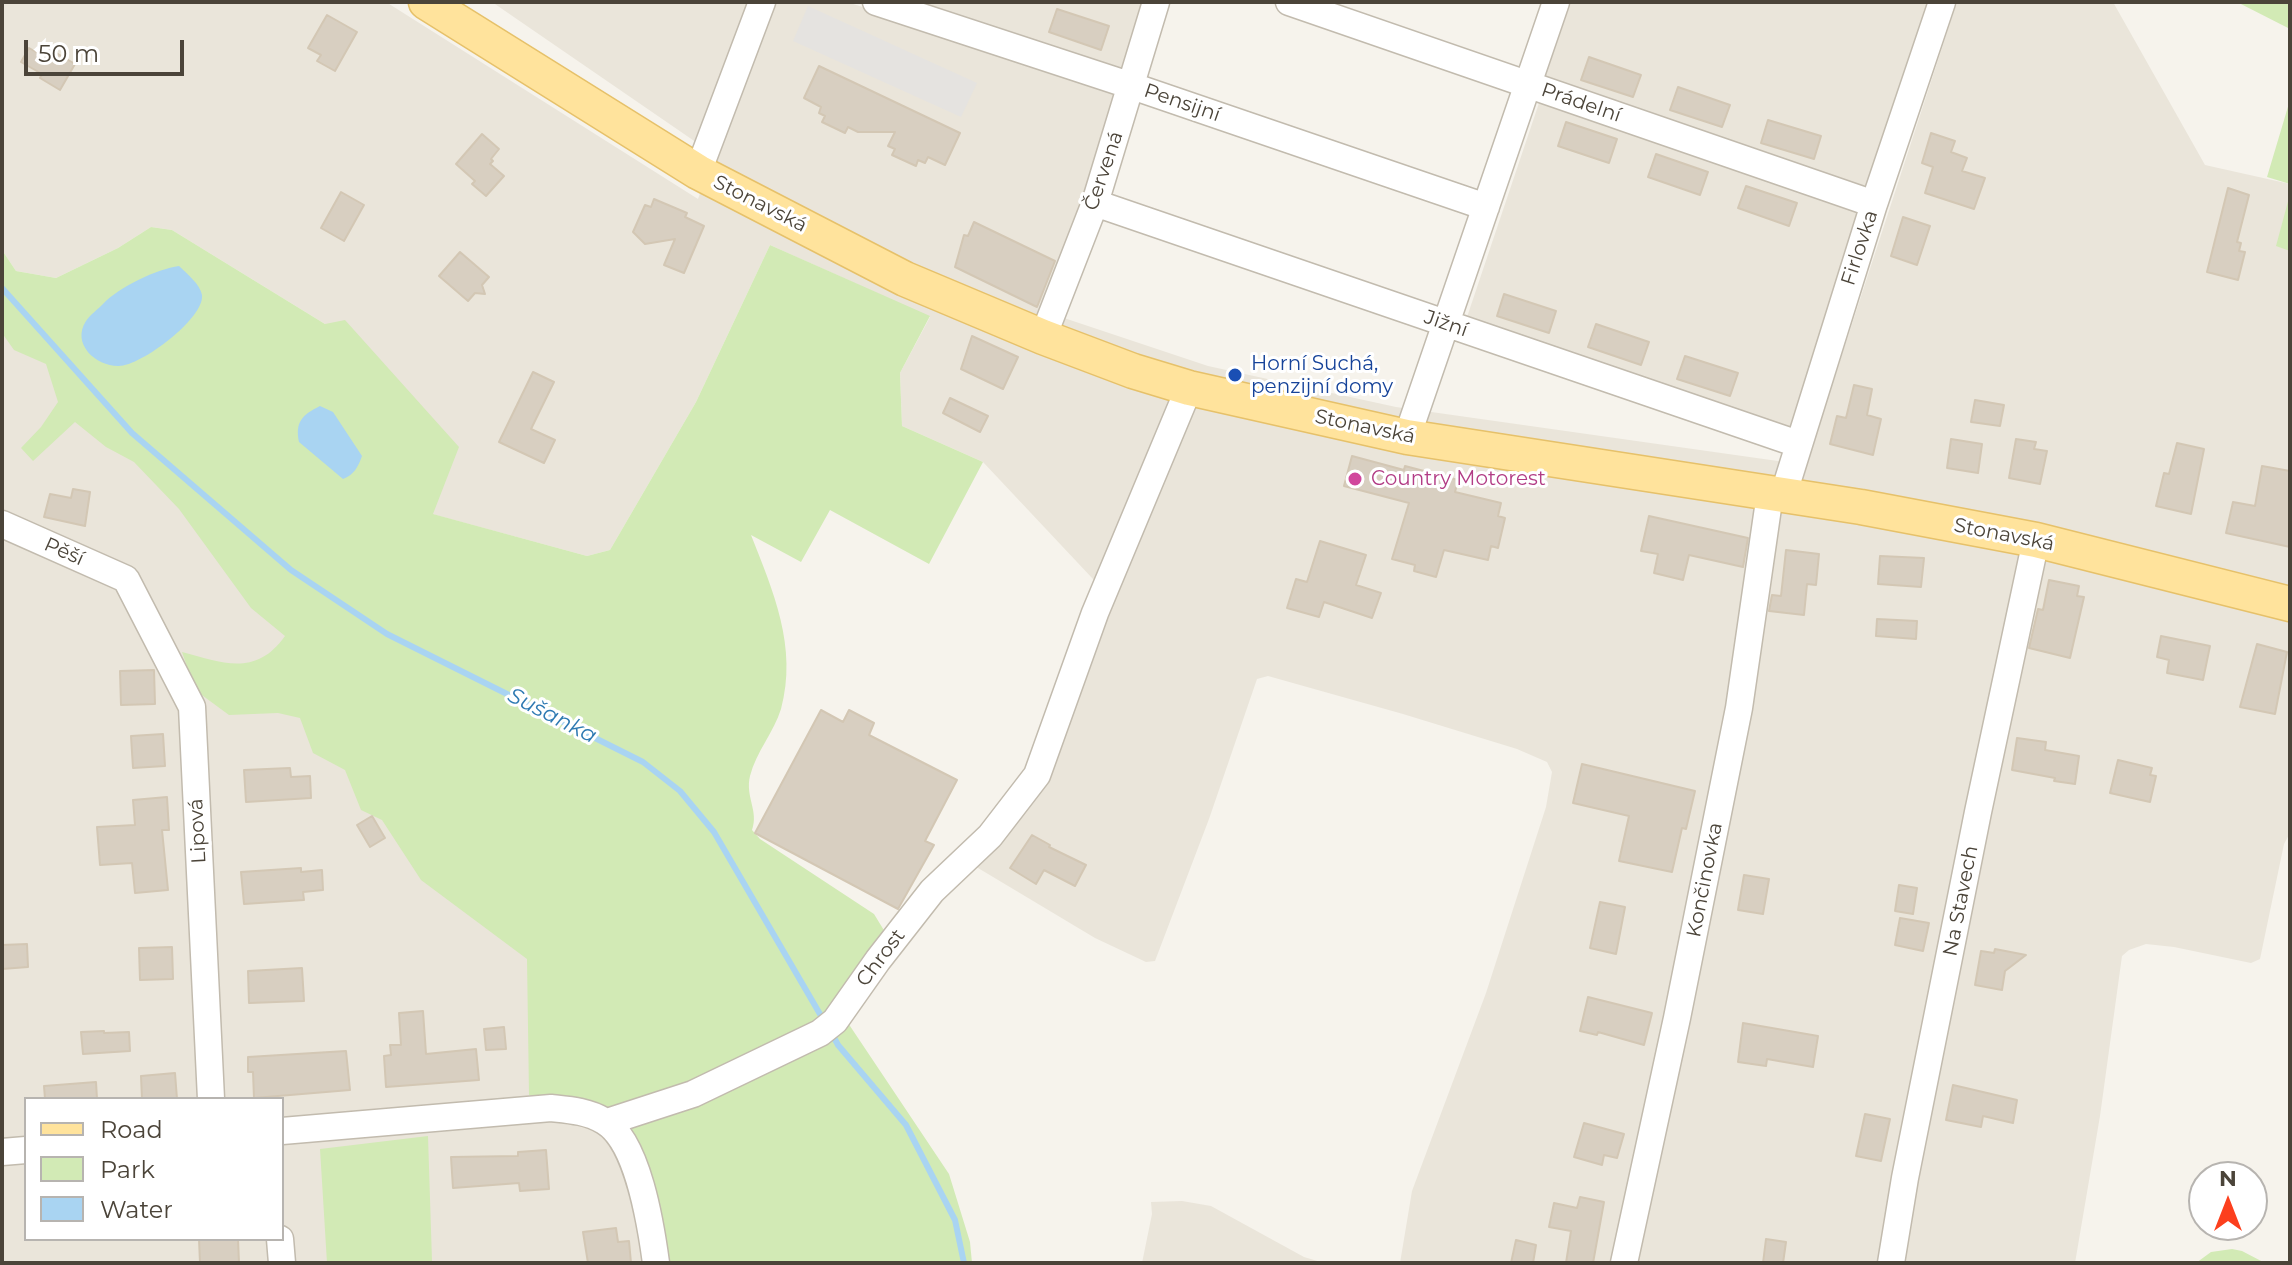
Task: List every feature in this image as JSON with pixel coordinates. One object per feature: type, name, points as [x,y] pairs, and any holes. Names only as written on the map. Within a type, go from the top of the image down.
[{"type":"main road","name":"Stonavská","points":[[426,2],[698,172],[905,279],[1133,371],[1189,388],[1407,437],[1861,507],[2036,540],[2290,604]]},
{"type":"street","points":[[698,172],[762,2]]},
{"type":"street","name":"Pensijní","points":[[876,2],[1486,207]]},
{"type":"street","name":"Červená","points":[[1043,337],[1095,203],[1156,2]]},
{"type":"street","name":"Prádelní","points":[[1289,2],[1874,204]]},
{"type":"street","points":[[1407,437],[1556,2]]},
{"type":"street","name":"Firlovka","points":[[1777,495],[1798,444],[1942,2]]},
{"type":"street","name":"Jižní","points":[[1095,203],[1798,444]]},
{"type":"street","name":"Chrost","points":[[607,1122],[693,1094],[828,1027],[932,891],[990,836],[1037,775],[1095,613],[1189,388]]},
{"type":"street","name":"Končinovka","points":[[1624,1263],[1739,708],[1777,495]]},
{"type":"street","name":"Pěší","points":[[2,524],[126,579]]},
{"type":"street","name":"Na Stavech","points":[[1891,1263],[1978,812],[2036,540]]},
{"type":"street","name":"Lipová","points":[[126,579],[192,707],[211,1097]]},
{"type":"street","points":[[284,1131],[551,1108],[586,1112],[607,1122],[622,1139],[645,1200],[656,1263]]},
{"type":"street","points":[[2,1152],[24,1150]]},
{"type":"street","points":[[280,1241],[282,1263]]},
{"type":"shaded area","points":[[2,2],[386,2],[698,199],[769,2],[847,2],[1125,92],[1058,316],[1208,366],[1396,407],[1806,465],[1957,2],[2113,2],[2205,165],[2290,184],[2290,833],[2284,844],[2260,959],[2251,963],[2146,944],[2122,956],[2100,1116],[2075,1263],[1400,1263],[1412,1191],[1486,993],[1546,807],[1552,772],[1547,762],[1517,749],[1403,714],[1268,676],[1257,679],[1209,819],[1155,961],[1146,962],[1095,938],[973,865],[1047,784],[1108,595],[983,462],[902,426],[900,373],[930,317],[770,245],[696,402],[610,550],[587,556],[432,514],[325,324],[172,230],[151,227],[118,248],[56,278],[16,271],[2,250]]},
{"type":"shaded area","points":[[492,2],[753,2],[703,147]]},
{"type":"shaded area","points":[[916,2],[1153,2],[1125,68],[1113,72]]},
{"type":"shaded area","points":[[1571,2],[1929,2],[1866,196],[1543,83]]},
{"type":"shaded area","points":[[808,6],[977,83],[961,117],[793,41]]},
{"type":"shaded area","points":[[1539,103],[1860,211],[1789,432],[1466,320]]},
{"type":"shaded area","points":[[2,288],[958,1263],[2,1263]]},
{"type":"shaded area","points":[[1182,1201],[1211,1206],[1304,1257],[1324,1263],[1142,1263],[1152,1214],[1151,1202]]},
{"type":"green space","points":[[2237,2],[2290,2],[2290,29]]},
{"type":"green space","points":[[2290,100],[2290,184],[2267,177]]},
{"type":"green space","points":[[2290,194],[2290,251],[2276,246]]},
{"type":"green space","points":[[151,227],[172,230],[325,324],[345,320],[459,447],[433,514],[587,556],[610,550],[696,402],[770,245],[930,316],[900,373],[902,426],[983,462],[929,564],[830,510],[801,562],[751,535],[775,598],[787,664],[781,709],[753,767],[749,791],[754,816],[752,830],[760,839],[874,914],[885,932],[848,1023],[949,1174],[970,1242],[972,1263],[664,1263],[654,1193],[580,1100],[529,1095],[527,959],[421,880],[382,820],[361,810],[345,770],[313,753],[300,718],[278,713],[229,715],[195,690],[182,652],[238,664],[262,657],[285,636],[251,608],[179,509],[134,462],[106,447],[75,422],[33,461],[21,448],[41,427],[58,402],[46,364],[14,350],[2,333],[2,250],[16,271],[56,278],[118,248]]},
{"type":"green space","points":[[428,1136],[432,1261],[327,1263],[320,1149]]},
{"type":"green space","points":[[2232,1249],[2265,1263],[2196,1263],[2211,1252]]},
{"type":"water","points":[[179,266],[196,283],[202,295],[200,305],[183,328],[155,350],[128,364],[110,365],[94,358],[82,338],[82,330],[92,314],[128,285]]},
{"type":"water","points":[[320,406],[333,412],[362,456],[355,470],[343,479],[299,442],[301,420]]},
{"type":"building","points":[[1057,9],[1109,26],[1101,50],[1049,32]]},
{"type":"building","points":[[327,15],[357,32],[335,71],[317,61],[321,55],[308,48]]},
{"type":"building","points":[[41,44],[75,64],[60,90],[40,78],[42,74],[21,62],[29,48],[36,52]]},
{"type":"building","points":[[1589,57],[1641,75],[1633,97],[1581,80]]},
{"type":"building","points":[[819,66],[960,133],[945,165],[928,157],[925,163],[918,160],[916,166],[892,155],[895,149],[888,146],[895,132],[858,132],[848,127],[845,133],[822,122],[825,116],[819,113],[821,107],[804,98]]},
{"type":"building","points":[[1678,87],[1730,105],[1722,127],[1670,110]]},
{"type":"building","points":[[1768,120],[1821,136],[1814,159],[1761,143]]},
{"type":"building","points":[[1566,122],[1617,139],[1609,163],[1558,146]]},
{"type":"building","points":[[1931,133],[1955,141],[1951,152],[1967,158],[1962,171],[1985,178],[1974,209],[1925,193],[1933,167],[1922,163]]},
{"type":"building","points":[[482,134],[499,149],[490,164],[504,176],[486,196],[456,164]]},
{"type":"building","points":[[1656,154],[1708,172],[1700,195],[1648,177]]},
{"type":"building","points":[[1746,186],[1797,203],[1789,226],[1738,208]]},
{"type":"building","points":[[2228,188],[2249,195],[2237,242],[2241,243],[2239,251],[2245,252],[2238,280],[2207,272]]},
{"type":"building","points":[[341,192],[364,205],[344,241],[321,228]]},
{"type":"building","points":[[654,199],[687,213],[685,217],[704,226],[684,273],[664,265],[675,239],[645,244],[633,232],[645,205],[651,207]]},
{"type":"building","points":[[1903,217],[1930,226],[1917,265],[1891,256]]},
{"type":"building","points":[[974,222],[1055,261],[1037,307],[955,267],[964,235],[968,236]]},
{"type":"building","points":[[460,252],[489,277],[482,285],[485,294],[475,293],[468,301],[439,276]]},
{"type":"building","points":[[1504,294],[1556,311],[1549,333],[1497,316]]},
{"type":"building","points":[[1596,324],[1649,342],[1641,365],[1588,347]]},
{"type":"building","points":[[972,336],[1018,357],[1003,389],[961,369]]},
{"type":"building","points":[[1685,356],[1738,373],[1730,396],[1677,379]]},
{"type":"building","points":[[533,372],[554,382],[531,429],[555,440],[544,463],[499,442]]},
{"type":"building","points":[[1854,385],[1872,389],[1867,415],[1881,419],[1873,455],[1830,444],[1837,416],[1846,418]]},
{"type":"building","points":[[950,398],[988,416],[980,432],[943,413]]},
{"type":"building","points":[[1975,400],[2004,405],[2000,426],[1971,422]]},
{"type":"building","points":[[1951,439],[1982,444],[1978,473],[1947,468]]},
{"type":"building","points":[[2016,439],[2036,442],[2034,449],[2047,451],[2040,484],[2009,478]]},
{"type":"building","points":[[2177,443],[2204,449],[2191,514],[2156,506],[2164,473],[2169,474]]},
{"type":"building","points":[[1352,456],[1458,480],[1455,492],[1501,503],[1498,516],[1505,518],[1498,548],[1491,546],[1488,560],[1444,550],[1436,577],[1414,571],[1415,565],[1392,559],[1409,503],[1344,486]]},
{"type":"building","points":[[2262,466],[2290,471],[2290,547],[2226,533],[2233,502],[2255,506]]},
{"type":"building","points":[[73,489],[90,492],[85,526],[44,517],[50,494],[71,498]]},
{"type":"building","points":[[1649,516],[1748,538],[1743,567],[1689,555],[1683,580],[1654,573],[1658,554],[1641,551]]},
{"type":"building","points":[[1320,541],[1366,555],[1356,585],[1381,593],[1372,618],[1324,602],[1319,617],[1287,608],[1296,579],[1307,582]]},
{"type":"building","points":[[1786,550],[1819,554],[1816,585],[1807,584],[1804,615],[1769,611],[1772,595],[1781,596]]},
{"type":"building","points":[[1880,556],[1924,558],[1921,587],[1878,584]]},
{"type":"building","points":[[2049,580],[2079,586],[2077,596],[2084,597],[2070,658],[2029,648],[2038,609],[2043,610]]},
{"type":"building","points":[[1877,619],[1917,621],[1916,639],[1876,636]]},
{"type":"building","points":[[2161,636],[2210,646],[2203,680],[2167,673],[2169,660],[2157,657]]},
{"type":"building","points":[[2257,644],[2287,652],[2275,714],[2240,707]]},
{"type":"building","points":[[154,670],[155,704],[121,705],[120,671]]},
{"type":"building","points":[[821,710],[843,722],[849,710],[874,723],[869,735],[957,780],[925,841],[934,845],[898,909],[755,833]]},
{"type":"building","points":[[163,734],[165,766],[133,768],[131,736]]},
{"type":"building","points":[[2017,738],[2046,742],[2045,750],[2079,756],[2075,784],[2012,770]]},
{"type":"building","points":[[2118,760],[2152,768],[2150,775],[2156,776],[2150,802],[2110,793]]},
{"type":"building","points":[[1582,764],[1695,791],[1672,872],[1619,861],[1629,816],[1573,803]]},
{"type":"building","points":[[290,768],[291,777],[310,776],[311,798],[246,802],[244,770]]},
{"type":"building","points":[[167,797],[169,830],[162,830],[168,890],[135,893],[132,863],[100,865],[97,827],[135,825],[133,800]]},
{"type":"building","points":[[372,816],[385,838],[370,847],[357,825]]},
{"type":"building","points":[[1032,835],[1086,865],[1075,886],[1044,870],[1036,884],[1010,868]]},
{"type":"building","points":[[301,868],[301,872],[322,870],[323,890],[303,892],[304,900],[244,904],[241,872]]},
{"type":"building","points":[[1744,875],[1769,879],[1763,914],[1738,910]]},
{"type":"building","points":[[1899,885],[1917,888],[1913,914],[1895,911]]},
{"type":"building","points":[[1600,902],[1625,907],[1616,954],[1590,948]]},
{"type":"building","points":[[1900,918],[1929,923],[1923,951],[1895,945]]},
{"type":"building","points":[[27,944],[28,967],[2,969],[2,945]]},
{"type":"building","points":[[172,947],[173,979],[140,980],[139,948]]},
{"type":"building","points":[[1995,949],[2026,955],[2005,971],[2002,990],[1975,985],[1981,951],[1994,953]]},
{"type":"building","points":[[302,968],[304,1001],[249,1003],[248,971]]},
{"type":"building","points":[[1588,997],[1652,1013],[1644,1045],[1598,1032],[1597,1035],[1580,1031]]},
{"type":"building","points":[[423,1011],[426,1054],[476,1049],[479,1080],[386,1087],[384,1056],[391,1055],[390,1045],[401,1045],[399,1013]]},
{"type":"building","points":[[1743,1023],[1818,1036],[1813,1067],[1767,1059],[1766,1066],[1738,1062]]},
{"type":"building","points":[[504,1027],[506,1049],[486,1050],[484,1029]]},
{"type":"building","points":[[81,1032],[129,1032],[130,1051],[83,1054]]},
{"type":"building","points":[[346,1051],[350,1090],[254,1097],[253,1072],[248,1072],[248,1057]]},
{"type":"building","points":[[175,1073],[177,1097],[142,1097],[141,1076]]},
{"type":"building","points":[[96,1082],[97,1097],[45,1097],[44,1086]]},
{"type":"building","points":[[1953,1085],[2017,1100],[2013,1123],[1983,1116],[1981,1127],[1946,1120]]},
{"type":"building","points":[[1865,1114],[1890,1119],[1881,1161],[1856,1156]]},
{"type":"building","points":[[1584,1123],[1624,1134],[1617,1158],[1604,1155],[1602,1165],[1574,1157]]},
{"type":"building","points":[[546,1150],[549,1189],[520,1191],[519,1183],[453,1188],[451,1157],[518,1156],[518,1152]]},
{"type":"building","points":[[1580,1197],[1604,1202],[1593,1263],[1566,1263],[1571,1231],[1549,1227],[1554,1203],[1577,1208]]},
{"type":"building","points":[[616,1228],[618,1242],[629,1241],[631,1263],[588,1263],[583,1232]]},
{"type":"building","points":[[1766,1239],[1786,1242],[1783,1263],[1763,1263]]},
{"type":"building","points":[[1516,1240],[1536,1245],[1533,1263],[1511,1263]]},
{"type":"building","points":[[199,1241],[238,1241],[239,1263],[200,1263]]},
{"type":"waterway","name":"Sušanka","points":[[2,288],[132,433],[291,570],[387,634],[643,762],[680,791],[714,832],[824,1021]]},
{"type":"waterway","name":"Sušanka","points":[[832,1034],[906,1125],[955,1220],[964,1263]]},
{"type":"place","name":"Horní Suchá, penzijní domy","points":[[1235,375]]},
{"type":"place","name":"Country Motorest","points":[[1355,479]]}]
